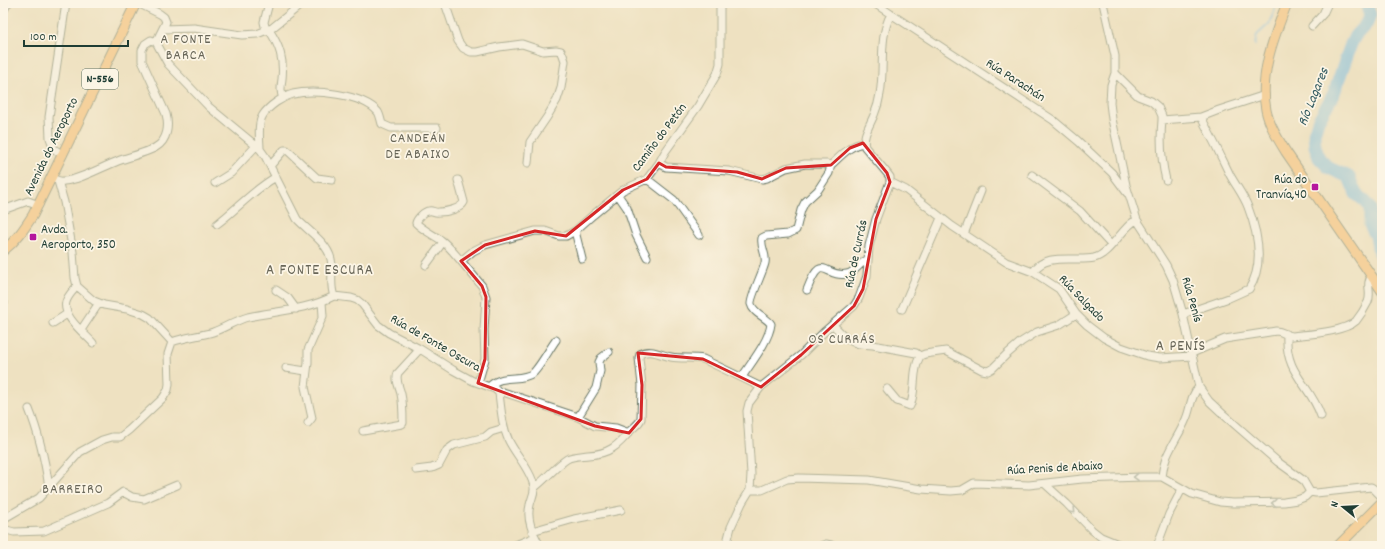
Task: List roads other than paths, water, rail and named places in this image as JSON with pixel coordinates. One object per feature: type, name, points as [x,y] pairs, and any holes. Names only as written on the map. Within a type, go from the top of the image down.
[{"type":"main road","name":"Avenida do Aeroporto","points":[[3,251],[21,234],[55,180],[63,155],[137,3]]},
{"type":"main road","points":[[1288,3],[1264,76],[1266,110],[1276,136],[1286,152],[1382,291]]},
{"type":"main road","points":[[1338,546],[1382,502]]},
{"type":"street","points":[[3,11],[8,3]]},
{"type":"street","points":[[63,155],[54,149],[50,138],[49,117],[66,3]]},
{"type":"street","points":[[137,3],[164,17],[166,22],[158,35],[156,42],[168,64],[209,107],[258,147],[276,177],[297,219],[324,245],[331,258],[332,290],[334,296],[322,302],[296,309],[245,318],[215,331],[172,342]]},
{"type":"street","points":[[269,3],[264,22],[267,31],[275,38],[282,56],[282,80],[280,91],[283,98]]},
{"type":"street","points":[[163,29],[194,28],[242,35],[258,34],[267,31],[303,3]]},
{"type":"street","points":[[445,3],[458,42],[463,48],[471,52],[522,44],[543,51],[561,51],[565,61],[561,88],[557,100],[530,142],[528,163]]},
{"type":"street","name":"Camiño do Petón","points":[[461,261],[485,245],[535,231],[545,231],[559,236],[566,236],[576,231],[623,190],[647,179],[698,106],[717,74],[720,64],[720,3]]},
{"type":"street","name":"Rúa Parachán","points":[[874,3],[1052,120],[1078,141],[1112,173],[1123,189],[1129,194]]},
{"type":"street","name":"Rúa Penís","points":[[1103,3],[1115,56],[1115,73],[1111,85],[1110,103],[1112,118],[1129,194],[1137,220],[1166,265],[1173,280],[1183,314],[1199,387],[1209,401],[1224,415],[1278,462],[1303,480],[1310,492]]},
{"type":"street","points":[[1312,26],[1323,14],[1328,3]]},
{"type":"street","points":[[890,182],[890,177],[865,147],[864,142],[866,133],[875,114],[880,92],[884,35],[888,19],[891,14]]},
{"type":"street","points":[[156,42],[151,40],[145,44],[142,50],[142,61],[166,114],[168,123],[166,133],[162,141],[156,147],[73,180],[55,180],[64,202],[73,252],[77,286],[94,301],[128,309],[150,318],[172,342]]},
{"type":"street","points":[[1115,73],[1138,96],[1151,100],[1158,108],[1162,116],[1160,140],[1162,165],[1166,180]]},
{"type":"street","points":[[215,183],[231,173],[258,147],[260,125],[263,116],[273,104],[293,94],[332,93],[349,96],[364,102],[378,112],[382,124],[391,128],[437,128]]},
{"type":"street","points":[[1162,120],[1201,117],[1265,95]]},
{"type":"street","points":[[1183,314],[1229,298],[1249,289],[1258,269],[1258,241],[1248,206],[1201,117]]},
{"type":"street","points":[[742,377],[762,346],[771,324],[754,310],[751,305],[766,258],[761,242],[762,238],[766,236],[788,234],[796,230],[801,210],[805,202],[818,190],[829,173],[831,165],[850,148],[864,142]]},
{"type":"street","points":[[270,166],[284,150],[287,150],[317,178],[332,180]]},
{"type":"street","points":[[659,163],[666,167],[737,172],[762,179],[786,168],[805,164],[831,165]]},
{"type":"street","points":[[1032,175],[1080,211],[1111,245]]},
{"type":"street","points":[[217,224],[235,211],[255,191],[276,177]]},
{"type":"street","points":[[647,179],[674,200],[699,235]]},
{"type":"street","points":[[458,180],[464,202],[462,205],[438,213],[427,211],[417,220],[416,223],[422,229],[444,242],[482,286],[486,297],[484,330],[485,359],[478,384]]},
{"type":"street","name":"Rúa Salgado","points":[[890,182],[906,190],[941,218],[1006,262],[1033,272],[1058,289],[1076,314],[1104,338],[1121,347],[1147,356],[1160,358],[1192,354],[1225,339],[1276,331],[1281,331],[1288,336],[1332,331],[1357,320],[1368,301],[1370,291],[1368,283],[1372,276]]},
{"type":"street","name":"Rúa de Currás","points":[[750,490],[751,474],[747,407],[761,387],[801,355],[854,306],[859,298],[867,276],[869,246],[876,218],[890,182]]},
{"type":"street","points":[[964,234],[981,191]]},
{"type":"street","points":[[618,195],[627,208],[636,235],[647,257]]},
{"type":"street","points":[[3,210],[28,201],[39,205]]},
{"type":"street","points":[[902,309],[941,218]]},
{"type":"street","points":[[1033,272],[1037,266],[1043,262],[1093,258],[1099,256],[1119,238],[1131,223],[1137,220]]},
{"type":"street","points":[[576,231],[582,259]]},
{"type":"street","points":[[426,265],[444,242]]},
{"type":"street","points":[[807,290],[815,272],[820,269],[824,268],[841,275],[849,274],[856,270],[862,262],[868,260]]},
{"type":"street","points":[[77,286],[69,295],[66,302],[67,314],[93,342]]},
{"type":"street","points":[[276,290],[288,298],[296,309]]},
{"type":"street","name":"Rúa de Fonte Oscura","points":[[334,296],[357,300],[362,304],[378,325],[389,333],[420,348],[453,370],[478,384],[489,387],[499,393],[503,392],[578,417],[595,426],[616,428],[629,433]]},
{"type":"street","points":[[308,423],[312,418],[305,387],[308,350],[323,316],[322,302]]},
{"type":"street","points":[[81,330],[99,303]]},
{"type":"street","points":[[53,324],[67,314]]},
{"type":"street","points":[[920,356],[946,351],[982,370],[988,371],[994,368],[1021,342],[1037,332],[1059,325],[1076,314]]},
{"type":"street","points":[[832,325],[847,339],[853,342],[916,353],[920,356]]},
{"type":"street","points":[[1288,336],[1287,348],[1296,376],[1312,396],[1321,416]]},
{"type":"street","points":[[489,387],[492,383],[499,380],[533,373],[556,340]]},
{"type":"street","points":[[3,519],[39,498],[80,452],[102,440],[120,436],[129,430],[163,398],[168,390],[169,384],[168,354],[172,342]]},
{"type":"street","points":[[363,431],[404,423],[403,406],[397,376],[420,348]]},
{"type":"street","points":[[534,488],[566,460],[574,457],[595,455],[612,450],[623,441],[639,423],[641,419],[642,385],[639,358],[642,352],[648,351],[678,358],[703,359],[761,387]]},
{"type":"street","points":[[578,417],[596,388],[600,371],[599,362],[601,358],[609,352]]},
{"type":"street","points":[[887,389],[898,400],[910,406],[914,398],[913,378],[920,356]]},
{"type":"street","points":[[286,368],[306,371]]},
{"type":"street","points":[[1199,387],[1192,397],[1183,427],[1165,460],[1162,477],[1182,489],[1205,498],[1233,503],[1284,502],[1305,497],[1310,492],[1316,493],[1371,487],[1382,497]]},
{"type":"street","points":[[499,393],[504,428],[509,442],[532,479],[534,488],[528,517],[540,546]]},
{"type":"street","points":[[29,409],[36,427],[47,471],[49,487]]},
{"type":"street","points":[[416,470],[432,468],[439,465],[447,450],[454,445],[485,437],[491,432],[504,428]]},
{"type":"street","name":"Rúa Penis de Abaixo","points":[[750,490],[762,490],[787,479],[799,478],[869,480],[920,489],[951,491],[962,490],[974,483],[1029,485],[1082,479],[1162,477]]},
{"type":"street","points":[[1045,484],[1092,530],[1101,537],[1123,546]]},
{"type":"street","points":[[3,529],[14,532],[44,531],[108,503],[123,492],[132,497],[144,498],[177,486]]},
{"type":"street","points":[[1157,546],[1169,514],[1182,489]]},
{"type":"street","points":[[726,546],[731,527],[750,490]]},
{"type":"street","points":[[511,546],[518,544],[534,534],[574,519],[621,510]]},
{"type":"street","points":[[821,546],[826,544],[832,546]]},
{"type":"waterway","points":[[1255,45],[1257,35],[1269,24],[1276,3]]},
{"type":"waterway","name":"Río Lagares","points":[[1366,3],[1370,15],[1367,23],[1355,36],[1351,44],[1334,93],[1318,121],[1314,134],[1315,146],[1319,158],[1329,168],[1349,177],[1356,194],[1366,202],[1370,208],[1370,225],[1376,236],[1379,253],[1382,256]]},
{"type":"place","name":"Rúa do Tranvía,40","points":[[1315,187]]},
{"type":"place","name":"Avda. Aeroporto, 350","points":[[33,237]]},
{"type":"district","name":"A FONTE BARCA","points":[[186,48]]},
{"type":"district","name":"CANDEÁN DE ABAIXO","points":[[418,148]]},
{"type":"district","name":"A FONTE ESCURA","points":[[320,271]]},
{"type":"district","name":"OS CURRÁS","points":[[842,340]]},
{"type":"district","name":"A PENÍS","points":[[1181,347]]},
{"type":"district","name":"BARREIRO","points":[[73,490]]}]
